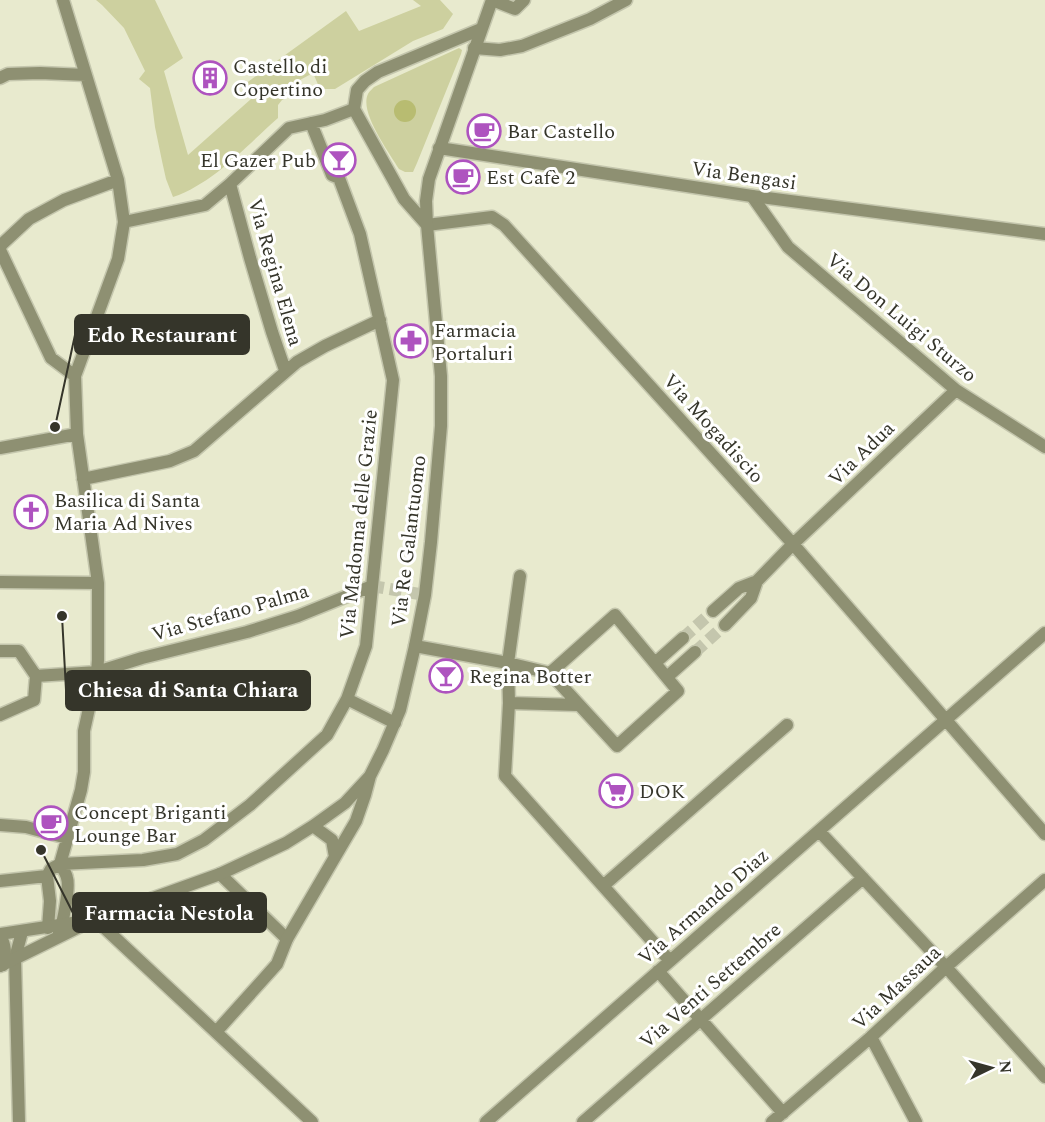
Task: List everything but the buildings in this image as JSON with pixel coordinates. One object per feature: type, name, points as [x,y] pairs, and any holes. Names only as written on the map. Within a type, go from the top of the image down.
[{"type":"street","points":[[55,939],[63,925],[68,888],[67,876],[60,864],[81,790],[84,772],[84,731],[97,672],[98,583],[77,434],[75,376],[118,259],[124,222],[118,180],[63,0]]},
{"type":"street","points":[[492,0],[515,9],[524,0]]},
{"type":"street","name":"Via Re Galantuomo","points":[[95,919],[220,874],[286,843],[313,826],[345,803],[370,776],[395,723],[415,646],[425,595],[441,426],[441,376],[427,225],[429,179],[492,0]]},
{"type":"street","points":[[474,48],[500,50],[522,46],[590,19],[626,0]]},
{"type":"street","points":[[427,225],[404,199],[354,109],[357,90],[378,72],[481,29]]},
{"type":"street","points":[[0,78],[8,74],[86,75]]},
{"type":"street","points":[[124,222],[206,205],[289,128],[325,120],[354,109]]},
{"type":"street","name":"Via Madonna delle Grazie","points":[[60,864],[143,860],[177,854],[204,840],[250,805],[327,735],[347,699],[366,646],[393,380],[360,234],[339,178],[332,175],[311,123]]},
{"type":"street","name":"Via Bengasi","points":[[439,148],[752,196],[1045,234]]},
{"type":"street","points":[[75,376],[51,358],[0,250],[1,245],[29,219],[64,200],[118,180]]},
{"type":"street","name":"Via Regina Elena","points":[[230,184],[268,321],[285,370]]},
{"type":"street","points":[[404,199],[428,190]]},
{"type":"street","name":"Via Don Luigi Sturzo","points":[[752,196],[788,247],[956,390],[1045,447]]},
{"type":"street","name":"Via Mogadiscio","points":[[427,225],[492,217],[504,225],[793,544],[1045,834]]},
{"type":"street","points":[[83,479],[170,461],[194,451],[285,370],[325,346],[380,320]]},
{"type":"street","name":"Via Adua","points":[[757,581],[956,390]]},
{"type":"street","points":[[0,448],[77,434]]},
{"type":"street","points":[[520,576],[508,663],[509,703],[505,776],[670,961]]},
{"type":"street","points":[[713,611],[740,588],[757,581]]},
{"type":"street","points":[[725,625],[751,598],[757,581]]},
{"type":"street","points":[[0,582],[98,583]]},
{"type":"street","name":"Via Stefano Palma","points":[[36,676],[97,672],[267,626],[372,586]]},
{"type":"street","points":[[415,646],[550,673],[617,746],[678,692],[615,615],[550,673]]},
{"type":"street","name":"Via Armando Diaz","points":[[486,1122],[1045,633]]},
{"type":"street","points":[[655,663],[683,638]]},
{"type":"street","points":[[0,651],[19,651],[36,676],[34,700],[0,715]]},
{"type":"street","points":[[667,677],[695,652]]},
{"type":"street","points":[[347,699],[395,723]]},
{"type":"street","points":[[509,703],[578,705]]},
{"type":"street","points":[[603,886],[787,725]]},
{"type":"street","points":[[216,1032],[277,964],[287,939],[356,821],[366,795],[370,776]]},
{"type":"street","points":[[0,825],[26,827],[67,838]]},
{"type":"street","points":[[313,826],[332,840],[335,857]]},
{"type":"street","points":[[819,831],[1045,1077]]},
{"type":"street","points":[[48,927],[50,901],[47,876],[51,869],[60,864]]},
{"type":"street","points":[[220,874],[287,939]]},
{"type":"street","points":[[0,880],[47,876]]},
{"type":"street","name":"Via Venti Settembre","points":[[583,1122],[863,878]]},
{"type":"street","name":"Via Massaua","points":[[772,1122],[871,1038],[946,967],[1045,880]]},
{"type":"street","points":[[1,965],[6,952],[5,943],[0,935],[95,919]]},
{"type":"street","points":[[1,965],[95,919]]},
{"type":"street","points":[[95,919],[307,1120]]},
{"type":"street","points":[[19,1122],[15,958],[22,932]]},
{"type":"street","points":[[658,971],[783,1113]]},
{"type":"street","points":[[871,1038],[916,1122]]},
{"type":"shaded area","points":[[96,0],[155,0],[183,58],[164,71],[188,155],[251,99],[245,84],[346,11],[359,31],[421,6],[413,0],[440,0],[453,14],[443,29],[413,41],[335,89],[320,89],[313,73],[300,80],[303,89],[282,100],[278,105],[278,118],[242,152],[202,183],[173,197],[162,161],[150,88],[139,79],[145,71],[124,28]]},
{"type":"shaded area","points":[[459,48],[462,50],[461,54],[417,163],[413,172],[405,172],[399,169],[371,121],[366,102],[368,94],[374,87]]},
{"type":"shaded area","points":[[405,100],[413,103],[416,111],[413,119],[405,122],[397,119],[394,111],[397,103]]},
{"type":"tunnel","points":[[372,586],[425,595]]},
{"type":"tunnel","points":[[683,638],[713,611]]},
{"type":"tunnel","points":[[695,652],[725,625]]},
{"type":"place","name":"Castello di Copertino","points":[[210,78]]},
{"type":"place","name":"Bar Castello","points":[[484,131]]},
{"type":"place","name":"El Gazer Pub","points":[[339,160]]},
{"type":"place","name":"Est Cafè 2","points":[[463,177]]},
{"type":"place","name":"Farmacia Portaluri","points":[[411,341]]},
{"type":"place","name":"Edo Restaurant","points":[[55,427]]},
{"type":"place","name":"Basilica di Santa Maria Ad Nives","points":[[31,512]]},
{"type":"place","name":"Chiesa di Santa Chiara","points":[[62,616]]},
{"type":"place","name":"Regina Botter","points":[[446,676]]},
{"type":"place","name":"DOK","points":[[616,791]]},
{"type":"place","name":"Concept Briganti Lounge Bar","points":[[51,823]]},
{"type":"place","name":"Farmacia Nestola","points":[[41,850]]}]
